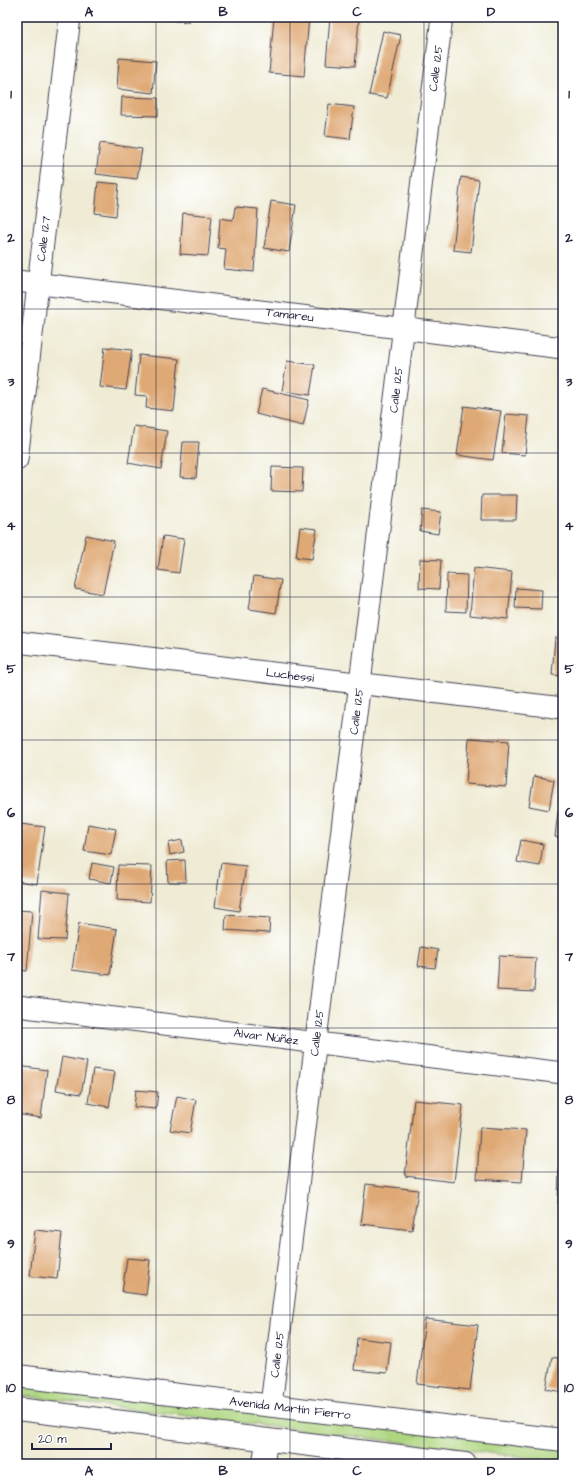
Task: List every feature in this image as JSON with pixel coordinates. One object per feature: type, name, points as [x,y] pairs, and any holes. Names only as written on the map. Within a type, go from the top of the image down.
[{"type":"main road","name":"Avenida Martín Fierro","points":[[17,1376],[563,1440]]},
{"type":"main road","points":[[17,1409],[465,1464]]},
{"type":"street","name":"Calle 127","points":[[17,460],[70,17]]},
{"type":"street","name":"Calle 125","points":[[271,1405],[442,17]]},
{"type":"street","name":"Tamareu","points":[[17,281],[563,348]]},
{"type":"street","name":"Luchessi","points":[[17,642],[563,708]]},
{"type":"street","name":"Álvar Núñez","points":[[17,1006],[563,1073]]},
{"type":"street","points":[[263,1464],[267,1440]]},
{"type":"green space","points":[[17,1381],[563,1449],[563,1462],[17,1395]]},
{"type":"building","points":[[157,17],[189,17],[188,22],[157,19]]},
{"type":"building","points":[[274,17],[309,17],[304,76],[269,73]]},
{"type":"building","points":[[330,17],[359,19],[355,66],[326,64]]},
{"type":"building","points":[[383,31],[401,35],[387,98],[369,95]]},
{"type":"building","points":[[119,58],[156,61],[153,93],[117,89]]},
{"type":"building","points":[[122,97],[158,98],[158,116],[121,115]]},
{"type":"building","points":[[329,104],[354,107],[350,139],[325,136]]},
{"type":"building","points":[[100,143],[142,149],[137,179],[96,174]]},
{"type":"building","points":[[461,177],[479,180],[471,252],[453,250]]},
{"type":"building","points":[[98,182],[119,184],[116,216],[95,213]]},
{"type":"building","points":[[271,201],[296,205],[289,252],[264,248]]},
{"type":"building","points":[[235,207],[258,209],[254,272],[224,269],[226,249],[218,248],[220,218],[233,220]]},
{"type":"building","points":[[183,213],[212,216],[208,256],[180,254]]},
{"type":"building","points":[[105,347],[132,350],[126,390],[100,387]]},
{"type":"building","points":[[139,355],[179,359],[174,411],[146,408],[147,396],[135,395]]},
{"type":"building","points":[[287,361],[315,365],[310,395],[282,391]]},
{"type":"building","points":[[262,389],[309,400],[303,426],[256,414]]},
{"type":"building","points":[[464,406],[501,411],[493,460],[457,455]]},
{"type":"building","points":[[506,414],[529,416],[525,455],[502,453]]},
{"type":"building","points":[[134,426],[167,431],[161,469],[128,463]]},
{"type":"building","points":[[183,442],[199,442],[196,478],[180,477]]},
{"type":"building","points":[[272,467],[303,468],[302,492],[271,491]]},
{"type":"building","points":[[482,495],[517,495],[516,520],[481,520]]},
{"type":"building","points":[[422,510],[441,512],[438,534],[420,531]]},
{"type":"building","points":[[300,527],[317,529],[312,559],[296,557]]},
{"type":"building","points":[[86,535],[114,541],[103,594],[75,589]]},
{"type":"building","points":[[163,536],[184,539],[179,573],[158,570]]},
{"type":"building","points":[[420,559],[441,560],[439,589],[419,588]]},
{"type":"building","points":[[474,568],[512,572],[508,619],[470,615]]},
{"type":"building","points":[[447,574],[467,575],[466,612],[446,611]]},
{"type":"building","points":[[254,576],[281,580],[276,613],[249,609]]},
{"type":"building","points":[[516,588],[542,590],[541,609],[515,608]]},
{"type":"building","points":[[555,638],[563,638],[563,676],[552,675]]},
{"type":"building","points":[[469,738],[509,741],[506,787],[466,784]]},
{"type":"building","points":[[534,776],[554,780],[549,810],[529,806]]},
{"type":"building","points":[[558,812],[563,813],[563,838],[555,837]]},
{"type":"building","points":[[20,824],[45,827],[37,884],[17,881],[17,848]]},
{"type":"building","points":[[88,824],[116,829],[111,855],[84,851]]},
{"type":"building","points":[[182,840],[184,852],[170,855],[168,843]]},
{"type":"building","points":[[521,840],[543,844],[540,866],[517,862]]},
{"type":"building","points":[[185,860],[186,882],[168,882],[167,861]]},
{"type":"building","points":[[92,863],[114,867],[111,883],[89,879]]},
{"type":"building","points":[[221,863],[246,866],[239,911],[215,907]]},
{"type":"building","points":[[118,865],[152,866],[150,902],[117,900]]},
{"type":"building","points":[[42,890],[69,893],[65,940],[38,939]]},
{"type":"building","points":[[17,910],[32,911],[27,971],[17,970]]},
{"type":"building","points":[[226,915],[270,918],[269,933],[225,930]]},
{"type":"building","points":[[79,923],[117,929],[110,975],[72,970]]},
{"type":"building","points":[[421,947],[438,950],[435,968],[418,966]]},
{"type":"building","points":[[499,956],[536,958],[534,992],[497,990]]},
{"type":"building","points":[[62,1057],[87,1062],[81,1094],[56,1090]]},
{"type":"building","points":[[18,1066],[47,1070],[41,1118],[17,1114]]},
{"type":"building","points":[[93,1069],[115,1072],[109,1107],[88,1103]]},
{"type":"building","points":[[136,1090],[158,1092],[156,1109],[134,1107]]},
{"type":"building","points":[[177,1096],[196,1100],[190,1133],[170,1130]]},
{"type":"building","points":[[414,1100],[463,1105],[454,1182],[405,1176]]},
{"type":"building","points":[[480,1127],[526,1130],[522,1182],[477,1179]]},
{"type":"building","points":[[559,1170],[563,1170],[563,1204],[558,1204]]},
{"type":"building","points":[[366,1184],[418,1190],[412,1230],[361,1224]]},
{"type":"building","points":[[35,1230],[62,1233],[57,1279],[30,1276]]},
{"type":"building","points":[[127,1258],[150,1260],[146,1295],[122,1292]]},
{"type":"building","points":[[425,1319],[478,1325],[470,1390],[417,1384]]},
{"type":"building","points":[[357,1338],[391,1342],[387,1373],[354,1370]]},
{"type":"building","points":[[552,1357],[563,1359],[563,1392],[546,1389]]}]
